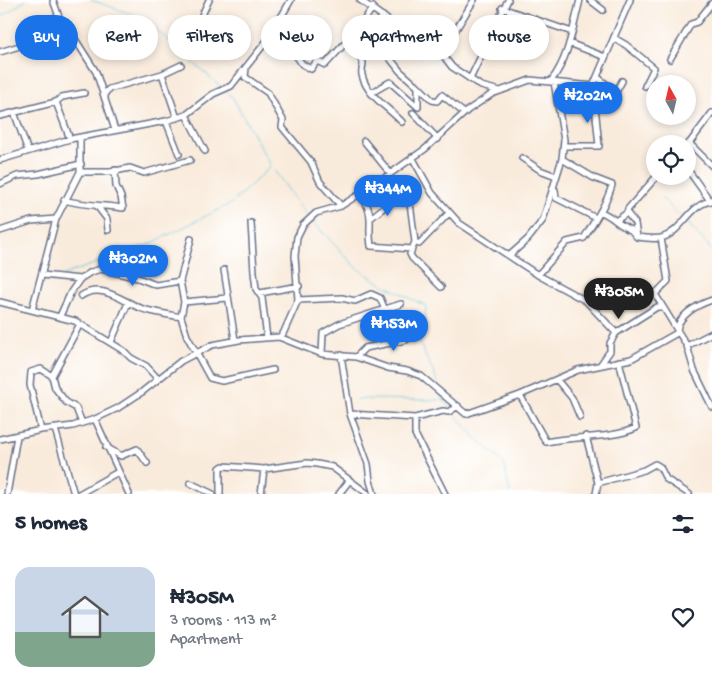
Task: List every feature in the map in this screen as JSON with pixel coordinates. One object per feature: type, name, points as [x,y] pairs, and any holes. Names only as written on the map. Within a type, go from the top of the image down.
[{"type":"street","points":[[53,0],[57,15]]},
{"type":"street","points":[[202,15],[209,0]]},
{"type":"street","points":[[282,15],[291,0]]},
{"type":"street","points":[[360,0],[369,2],[382,15]]},
{"type":"street","points":[[459,25],[474,0]]},
{"type":"street","points":[[499,15],[508,0]]},
{"type":"street","points":[[510,256],[544,220],[562,159],[564,140],[552,81],[558,72],[570,43],[580,0]]},
{"type":"street","points":[[590,0],[603,10]]},
{"type":"street","points":[[565,146],[599,146],[593,86],[630,0]]},
{"type":"street","points":[[670,59],[691,24],[697,22],[712,3]]},
{"type":"street","points":[[368,15],[373,7]]},
{"type":"street","points":[[502,8],[572,32]]},
{"type":"street","points":[[614,38],[626,45],[654,68],[645,86]]},
{"type":"street","points":[[78,42],[93,65],[115,130]]},
{"type":"street","points":[[570,43],[605,57]]},
{"type":"street","points":[[0,52],[15,47]]},
{"type":"street","points":[[0,160],[70,139],[166,121],[186,115],[223,89],[231,86],[261,48]]},
{"type":"street","points":[[332,58],[342,48]]},
{"type":"street","points":[[301,60],[309,70],[317,61],[326,65],[331,60]]},
{"type":"street","points":[[361,60],[363,63],[362,76],[371,93],[402,122]]},
{"type":"street","points":[[371,93],[390,82],[418,107],[418,87],[391,60]]},
{"type":"street","points":[[447,60],[452,67],[481,86],[500,91]]},
{"type":"street","points":[[470,79],[479,60]]},
{"type":"street","points":[[248,63],[244,70],[245,77],[268,93],[283,120],[282,126],[311,162],[320,182],[341,206]]},
{"type":"street","points":[[104,99],[109,88],[162,74],[181,64]]},
{"type":"street","points":[[162,74],[177,118]]},
{"type":"street","points":[[597,77],[616,92],[622,81]]},
{"type":"street","points":[[0,439],[82,424],[95,419],[118,408],[195,353],[212,345],[235,340],[278,337],[284,334],[298,300],[299,286],[296,256],[300,231],[316,213],[341,206],[362,193],[438,139],[464,113],[500,91],[530,80],[593,86]]},
{"type":"street","points":[[414,84],[424,89],[432,100],[437,101],[442,95],[464,113]]},
{"type":"street","points":[[0,116],[56,102],[62,96],[84,93]]},
{"type":"street","points":[[56,102],[70,139]]},
{"type":"street","points":[[14,112],[28,151]]},
{"type":"street","points":[[413,113],[438,139]]},
{"type":"street","points":[[695,135],[712,113]]},
{"type":"street","points":[[186,115],[205,151]]},
{"type":"street","points":[[166,121],[179,154]]},
{"type":"street","points":[[32,310],[56,219],[64,200],[80,172],[80,138]]},
{"type":"street","points":[[367,140],[371,149],[390,173]]},
{"type":"street","points":[[696,151],[712,166]]},
{"type":"street","points":[[412,158],[432,193],[459,223],[538,275],[586,301],[616,333]]},
{"type":"street","points":[[522,158],[540,170],[556,176]]},
{"type":"street","points":[[538,275],[567,242],[584,238],[601,212],[612,185],[594,178],[562,159]]},
{"type":"street","points":[[80,172],[130,168],[144,173],[190,160]]},
{"type":"street","points":[[0,184],[18,176],[38,174],[80,164]]},
{"type":"street","points":[[64,200],[97,206],[102,204],[123,208],[116,186],[115,170]]},
{"type":"street","points":[[380,181],[392,201]]},
{"type":"street","points":[[696,181],[711,202]]},
{"type":"street","points":[[618,220],[627,213],[628,209],[649,185]]},
{"type":"street","points":[[554,187],[556,198],[596,218]]},
{"type":"street","points":[[362,193],[372,217],[371,246],[412,250]]},
{"type":"street","points":[[372,217],[392,201],[410,203],[415,242],[412,258],[441,287]]},
{"type":"street","points":[[601,212],[618,220],[637,237],[662,238],[682,224],[698,207],[706,202],[711,202]]},
{"type":"street","points":[[97,206],[107,219],[108,230]]},
{"type":"street","points":[[415,242],[420,244],[449,213]]},
{"type":"street","points":[[627,213],[635,223],[637,237]]},
{"type":"street","points":[[0,231],[31,221],[56,219]]},
{"type":"street","points":[[251,222],[256,289],[262,298],[267,338]]},
{"type":"street","points":[[662,238],[668,281],[655,294],[687,346],[694,370],[712,407]]},
{"type":"street","points":[[190,239],[180,281],[184,302],[181,317],[184,329],[195,353],[210,378],[214,381],[254,376],[273,370]]},
{"type":"street","points":[[60,316],[71,292],[80,279],[91,272],[101,269],[138,278],[156,285],[180,281]]},
{"type":"street","points":[[224,270],[235,340]]},
{"type":"street","points":[[42,275],[80,279]]},
{"type":"street","points":[[260,293],[299,286]]},
{"type":"street","points":[[81,296],[100,291],[126,300],[128,303],[181,317]]},
{"type":"street","points":[[298,300],[342,298],[355,301],[371,294],[380,298],[385,310]]},
{"type":"street","points":[[184,302],[227,298]]},
{"type":"street","points":[[676,326],[693,309],[712,300]]},
{"type":"street","points":[[0,302],[60,316],[80,324],[146,366],[158,379]]},
{"type":"street","points":[[111,342],[128,303]]},
{"type":"street","points":[[322,354],[323,333],[339,324],[401,304]]},
{"type":"street","points":[[601,364],[610,351],[610,343],[616,333],[661,306]]},
{"type":"street","points":[[52,376],[80,324]]},
{"type":"street","points":[[278,337],[322,354],[356,357],[388,368],[407,371],[421,376],[458,406],[463,414],[466,414],[520,395],[578,370],[632,359],[677,333],[676,326]]},
{"type":"street","points":[[356,357],[365,348],[406,340],[417,330]]},
{"type":"street","points":[[687,346],[712,333]]},
{"type":"street","points":[[341,355],[350,414],[368,464],[374,494]]},
{"type":"street","points":[[520,395],[546,442],[557,438],[620,434],[636,428],[619,361]]},
{"type":"street","points":[[41,430],[30,386],[31,372],[41,369],[52,376],[56,388],[66,402],[76,408],[82,424]]},
{"type":"street","points":[[558,380],[572,398],[580,417]]},
{"type":"street","points":[[350,414],[414,418],[443,411],[449,412],[458,406]]},
{"type":"street","points":[[414,418],[415,434],[445,494]]},
{"type":"street","points":[[95,419],[128,494]]},
{"type":"street","points":[[55,429],[74,494]]},
{"type":"street","points":[[7,494],[17,436]]},
{"type":"street","points":[[586,436],[598,483],[596,494]]},
{"type":"street","points":[[106,446],[121,456],[137,449],[147,463]]},
{"type":"street","points":[[112,460],[117,454]]},
{"type":"street","points":[[220,494],[220,472],[223,466],[264,469],[307,463],[332,467],[349,482],[368,494]]},
{"type":"street","points":[[598,483],[644,470],[656,464],[660,466],[666,479],[690,494]]},
{"type":"street","points":[[261,494],[264,469]]},
{"type":"street","points":[[79,494],[118,472]]},
{"type":"street","points":[[339,494],[349,482]]},
{"type":"street","points":[[190,483],[213,494]]},
{"type":"waterway","points":[[0,18],[26,0]]},
{"type":"waterway","points":[[91,0],[143,18],[221,87]]},
{"type":"waterway","points":[[226,91],[233,98],[271,166],[308,217]]},
{"type":"waterway","points":[[63,275],[150,244],[232,203],[271,166]]},
{"type":"waterway","points":[[662,198],[683,219]]},
{"type":"waterway","points":[[311,220],[357,268],[380,283],[426,306],[425,322],[419,329]]},
{"type":"waterway","points":[[686,221],[712,250]]},
{"type":"waterway","points":[[417,333],[439,389]]},
{"type":"waterway","points":[[440,395],[449,408]]},
{"type":"waterway","points":[[356,399],[440,400]]},
{"type":"waterway","points":[[452,411],[476,438],[504,463],[510,494]]}]
